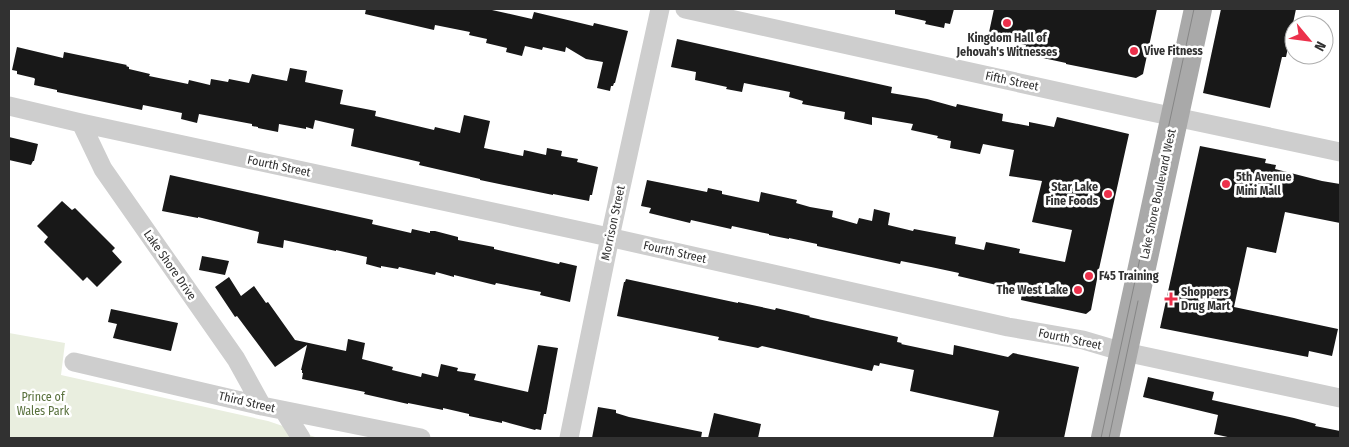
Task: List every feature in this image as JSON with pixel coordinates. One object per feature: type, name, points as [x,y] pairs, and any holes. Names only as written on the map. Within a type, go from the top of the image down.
[{"type":"main road","name":"Lake Shore Boulevard West","points":[[1105,438],[1198,9]]},
{"type":"street","name":"Morrison Street","points":[[569,438],[610,237],[660,9]]},
{"type":"street","name":"Fifth Street","points":[[684,9],[1340,152]]},
{"type":"street","name":"Fourth Street","points":[[9,106],[1008,326],[1083,340],[1124,352],[1340,398]]},
{"type":"street","name":"Lake Shore Drive","points":[[81,123],[103,170],[236,359],[262,406]]},
{"type":"street","name":"Third Street","points":[[74,362],[284,411],[421,438]]},
{"type":"street","points":[[284,411],[301,438]]},
{"type":"green space","name":"Prince of Wales Park","points":[[9,333],[65,343],[61,375],[268,421],[318,438],[9,438]]},
{"type":"building","points":[[366,9],[493,9],[532,19],[534,12],[593,26],[594,23],[628,31],[615,83],[611,86],[610,91],[597,88],[603,62],[586,59],[566,47],[565,52],[543,47],[542,50],[525,46],[522,56],[506,52],[507,48],[486,43],[487,39],[469,35],[470,32],[435,25],[434,30],[365,14]]},
{"type":"building","points":[[895,9],[954,9],[950,24],[945,23],[944,28],[925,24],[926,21],[895,14]]},
{"type":"building","points":[[994,9],[1157,9],[1143,74],[1136,78],[1043,58],[1044,54],[1025,50],[1026,45],[988,37]]},
{"type":"building","points":[[1221,9],[1296,9],[1295,15],[1284,15],[1284,57],[1282,57],[1270,108],[1203,93]]},
{"type":"building","points":[[677,39],[892,87],[891,93],[927,99],[956,107],[957,104],[1003,114],[1002,121],[1029,126],[1029,122],[1054,127],[1057,117],[1129,134],[1091,310],[1086,314],[1021,300],[1022,291],[958,276],[959,273],[901,261],[900,264],[732,226],[731,229],[691,220],[690,223],[649,213],[651,208],[641,206],[647,180],[707,192],[708,188],[722,191],[722,194],[759,202],[761,192],[797,200],[796,203],[810,207],[833,211],[832,217],[857,224],[859,218],[872,221],[874,209],[890,213],[888,225],[913,231],[914,229],[956,237],[955,244],[984,250],[986,242],[1020,249],[1019,253],[1065,262],[1072,230],[1032,222],[1042,181],[1009,176],[1014,150],[983,144],[980,154],[950,148],[951,141],[911,130],[913,124],[872,117],[872,125],[844,119],[845,112],[802,104],[803,101],[789,97],[790,92],[744,83],[742,92],[695,80],[696,72],[671,67]]},
{"type":"building","points":[[17,47],[63,58],[64,52],[127,65],[129,69],[150,74],[149,76],[188,84],[189,80],[210,85],[211,79],[228,82],[229,79],[249,83],[252,74],[287,81],[290,68],[307,71],[305,82],[343,90],[340,104],[376,111],[375,116],[434,130],[435,127],[460,133],[464,115],[490,121],[484,148],[523,156],[524,150],[546,155],[547,148],[562,151],[561,156],[578,159],[577,162],[598,167],[592,195],[590,195],[589,201],[553,195],[419,165],[420,162],[351,146],[354,129],[315,120],[313,129],[279,124],[278,132],[258,128],[252,126],[252,124],[199,114],[197,123],[181,119],[182,113],[143,105],[142,110],[57,92],[57,90],[34,85],[34,78],[17,74],[17,71],[12,70]]},
{"type":"building","points":[[9,137],[38,144],[34,161],[31,165],[9,160]]},
{"type":"building","points":[[1200,146],[1266,159],[1265,163],[1276,165],[1275,169],[1340,184],[1340,223],[1285,212],[1276,253],[1247,247],[1234,307],[1338,329],[1332,356],[1309,351],[1308,357],[1160,328]]},
{"type":"building","points":[[170,175],[373,220],[372,224],[411,233],[412,229],[430,233],[430,231],[435,231],[458,237],[458,240],[494,247],[494,249],[559,264],[560,262],[577,266],[570,302],[540,295],[541,292],[496,283],[495,285],[454,275],[454,277],[436,272],[435,275],[399,267],[398,269],[381,266],[381,268],[366,264],[367,257],[284,240],[283,248],[257,243],[259,232],[198,217],[162,211]]},
{"type":"building","points":[[62,201],[72,210],[75,208],[115,248],[112,251],[122,262],[97,287],[87,277],[83,281],[44,242],[48,237],[37,226]]},
{"type":"building","points":[[202,256],[229,261],[225,275],[199,270]]},
{"type":"building","points":[[229,277],[241,296],[254,286],[295,340],[346,351],[348,339],[365,343],[362,359],[393,367],[392,370],[421,377],[422,373],[438,377],[441,364],[458,368],[457,371],[476,374],[474,380],[528,392],[538,345],[558,348],[546,414],[544,414],[541,430],[469,416],[469,414],[443,408],[443,410],[408,404],[364,394],[365,392],[302,379],[303,373],[301,370],[307,345],[275,367],[237,316],[235,317],[215,287]]},
{"type":"building","points":[[626,279],[738,303],[775,310],[776,308],[898,337],[897,342],[901,344],[953,355],[954,345],[1008,357],[1013,353],[1079,367],[1064,438],[993,438],[999,411],[910,391],[914,370],[880,363],[879,366],[874,365],[872,371],[762,346],[758,348],[718,340],[719,337],[617,316]]},
{"type":"building","points":[[111,309],[178,323],[171,351],[113,338],[117,324],[108,322]]},
{"type":"building","points":[[1148,377],[1214,392],[1212,400],[1294,418],[1316,424],[1315,426],[1340,431],[1340,438],[1232,438],[1214,434],[1218,415],[1143,397]]},
{"type":"building","points":[[598,407],[616,410],[616,413],[629,417],[702,432],[701,438],[592,438]]},
{"type":"building","points":[[714,413],[761,424],[758,438],[708,438]]},
{"type":"tram line","points":[[1101,438],[1194,9]]},
{"type":"tram line","points":[[1109,438],[1138,301]]},
{"type":"place","name":"Kingdom Hall of Jehovah's Witnesses","points":[[1007,23]]},
{"type":"place","name":"Vive Fitness","points":[[1134,51]]},
{"type":"place","name":"5th Avenue Mini Mall","points":[[1226,184]]},
{"type":"place","name":"Star Lake Fine Foods","points":[[1108,194]]},
{"type":"place","name":"F45 Training","points":[[1089,276]]},
{"type":"place","name":"The West Lake","points":[[1078,290]]},
{"type":"place","name":"Shoppers Drug Mart","points":[[1171,299]]}]
